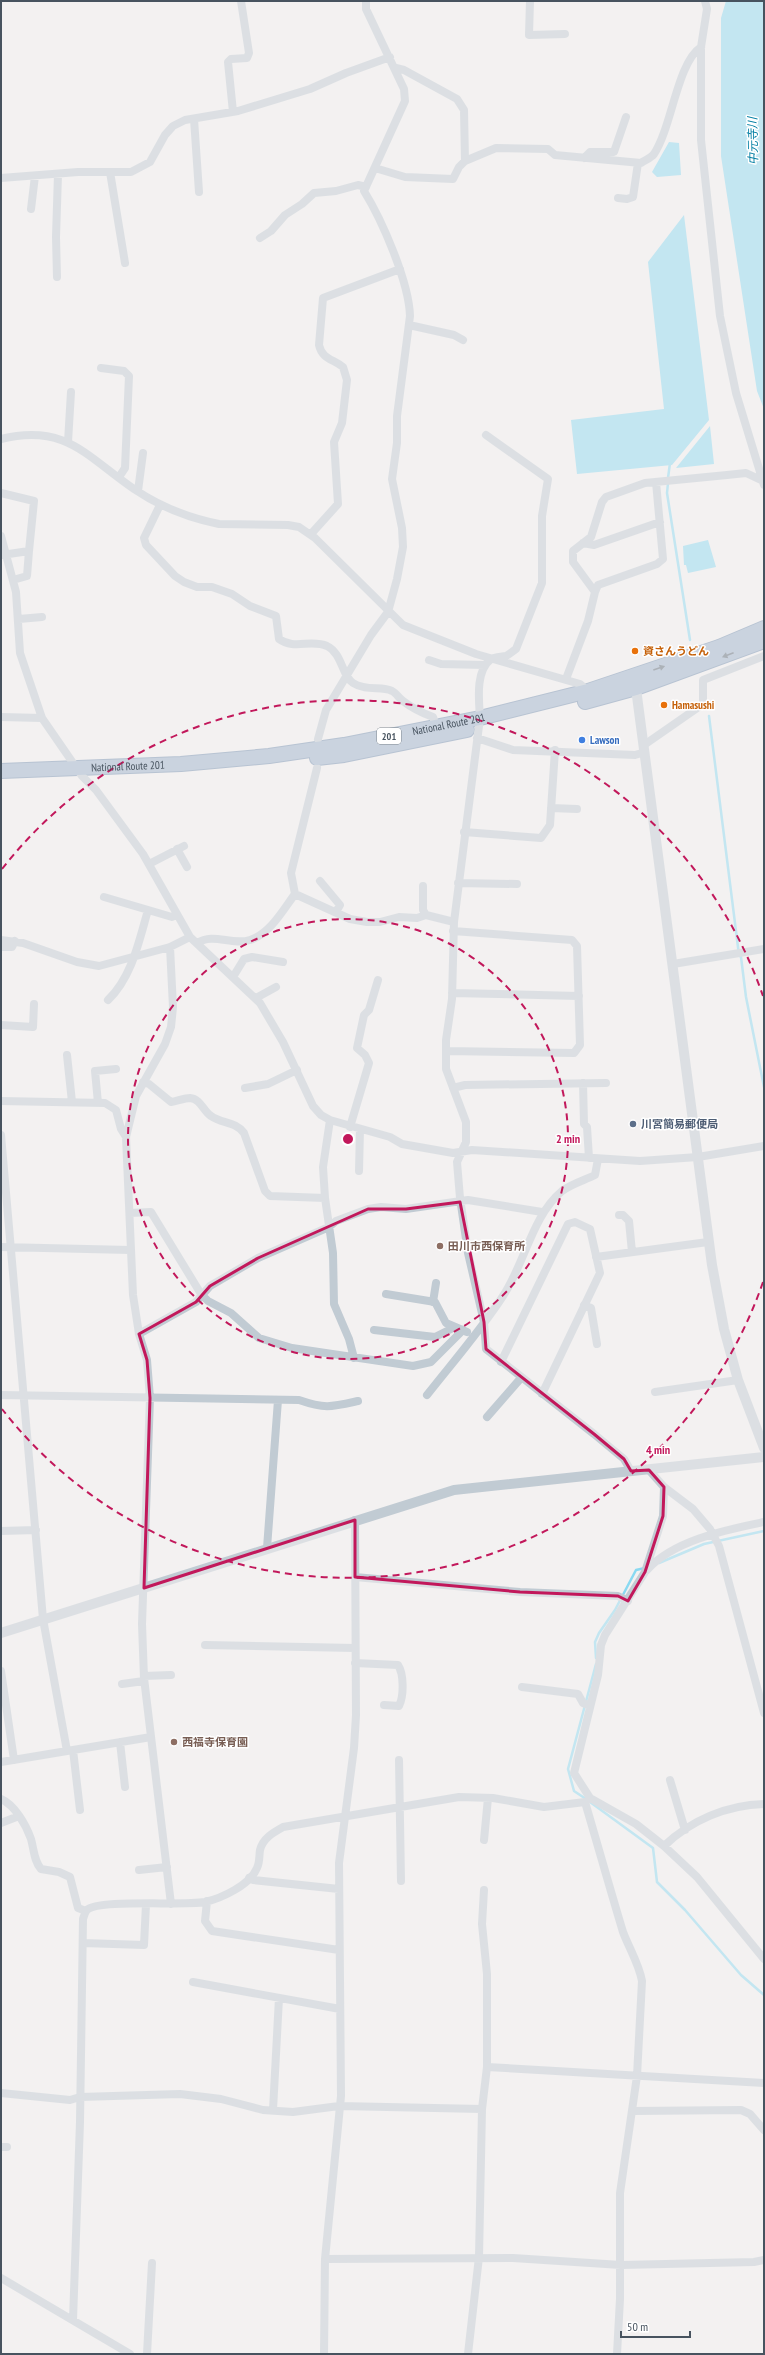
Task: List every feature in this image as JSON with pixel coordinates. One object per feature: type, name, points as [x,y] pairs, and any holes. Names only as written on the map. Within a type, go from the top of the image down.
[{"type":"highway","name":"National Route 201","points":[[1,780],[269,756],[344,745],[436,726],[478,728],[588,691],[635,683],[764,628]]},
{"type":"highway","name":"National Route 201","points":[[1,771],[182,773],[344,755],[478,728],[635,683],[764,641]]},
{"type":"street","points":[[233,112],[228,62],[231,59],[246,58],[249,53],[241,1]]},
{"type":"street","points":[[318,739],[326,710],[388,612],[403,547],[402,528],[392,479],[397,443],[397,416],[409,325],[410,302],[400,269],[364,190],[405,102],[404,89],[396,68],[366,9],[366,1]]},
{"type":"street","points":[[530,1],[529,34],[565,34]]},
{"type":"street","points":[[706,1],[707,9],[701,47],[701,140],[720,316],[736,392],[763,483]]},
{"type":"street","points":[[375,168],[405,177],[453,178],[459,167],[466,161],[496,148],[548,149],[555,155],[638,163],[653,155],[678,92],[683,71],[693,52],[701,47]]},
{"type":"street","points":[[1,178],[138,170],[150,162],[165,135],[174,126],[185,120],[194,120],[233,112],[310,89],[346,73],[390,58]]},
{"type":"street","points":[[396,68],[404,70],[457,99],[464,110],[466,161]]},
{"type":"street","points":[[584,158],[590,152],[614,152],[626,117]]},
{"type":"street","points":[[194,120],[199,192]]},
{"type":"street","points":[[618,198],[627,199],[634,197],[638,163]]},
{"type":"street","points":[[110,172],[125,263]]},
{"type":"street","points":[[57,277],[56,237],[58,174]]},
{"type":"street","points":[[31,209],[35,176]]},
{"type":"street","points":[[260,238],[271,231],[285,214],[302,204],[314,193],[336,191],[358,185],[366,187]]},
{"type":"street","points":[[311,534],[338,504],[334,438],[342,423],[347,380],[344,367],[326,358],[321,352],[319,345],[322,298],[400,269]]},
{"type":"street","points":[[409,325],[454,335],[463,340]]},
{"type":"street","points":[[101,368],[124,371],[129,376],[125,468],[119,477]]},
{"type":"street","points":[[68,442],[71,392]]},
{"type":"street","points":[[1,439],[24,434],[39,435],[68,442],[92,456],[138,491],[160,504],[212,522],[288,525],[298,527],[311,534],[388,612],[403,625],[444,642],[492,658],[566,679],[580,684],[588,691]]},
{"type":"street","points":[[486,435],[548,479],[542,516],[542,582],[516,648],[507,656],[492,658],[485,665],[481,677],[478,698],[478,728],[453,931],[452,993],[446,1052],[446,1069],[466,1122],[466,1142],[457,1162],[460,1202],[468,1253],[484,1322],[486,1349],[624,1459],[631,1471]]},
{"type":"street","points":[[138,491],[142,452]]},
{"type":"street","points":[[595,592],[573,562],[572,551],[590,537],[594,530],[602,502],[606,497],[645,483],[746,473],[763,483]]},
{"type":"street","points":[[566,679],[588,621],[598,585],[657,564],[662,559],[656,482]]},
{"type":"street","points":[[1,493],[34,501],[27,576],[13,580]]},
{"type":"street","points":[[160,504],[144,538],[146,545],[175,576],[197,587],[212,588],[232,594],[250,606],[276,616],[279,640],[284,643],[295,645],[315,643],[327,646],[334,651],[351,682],[364,688],[392,691],[416,710],[433,717],[436,726]]},
{"type":"street","points":[[583,543],[594,545],[660,522]]},
{"type":"street","points":[[1,536],[4,555],[13,580],[19,619],[20,653],[42,718],[80,772],[96,790],[149,864],[176,916],[190,937],[256,998],[283,1042],[314,1106],[321,1115],[330,1120],[390,1137],[402,1144],[453,1153],[462,1151],[640,1161],[698,1156],[764,1146]]},
{"type":"street","points":[[4,555],[30,551]]},
{"type":"street","points":[[19,619],[42,617]]},
{"type":"street","points":[[478,728],[513,750],[555,750],[635,755],[704,704],[702,680],[764,656]]},
{"type":"street","points":[[429,660],[441,664],[485,665]]},
{"type":"street","points":[[635,683],[645,749],[708,1242],[724,1329],[738,1380],[764,1448]]},
{"type":"street","points":[[1,717],[42,718]]},
{"type":"street","points":[[464,832],[541,838],[550,825],[555,750]]},
{"type":"street","points":[[196,943],[205,938],[242,941],[251,940],[267,929],[295,894],[291,872],[317,768]]},
{"type":"street","points":[[551,808],[577,809]]},
{"type":"street","points":[[149,864],[180,848],[187,867]]},
{"type":"street","points":[[320,881],[340,905],[336,912]]},
{"type":"street","points":[[458,883],[517,884]]},
{"type":"street","points":[[423,886],[423,910],[426,915]]},
{"type":"street","points":[[295,894],[350,919],[367,922],[380,922],[399,917],[417,918],[426,915],[454,922]]},
{"type":"street","points":[[104,897],[172,917],[176,916]]},
{"type":"street","points":[[108,1000],[119,990],[134,956],[148,910]]},
{"type":"street","points":[[446,1052],[574,1052],[580,1045],[578,946],[572,940],[453,931]]},
{"type":"street","points":[[1,940],[15,941],[77,962],[99,966],[170,947],[190,937]]},
{"type":"street","points":[[1,947],[12,946],[15,941]]},
{"type":"street","points":[[170,947],[173,1007],[171,1027],[165,1044],[143,1082],[132,1107],[126,1137],[133,1295],[139,1334],[147,1360],[150,1398],[144,1588],[144,1678],[171,1904]]},
{"type":"street","points":[[673,964],[764,949]]},
{"type":"street","points":[[233,977],[244,959],[252,957],[283,962]]},
{"type":"street","points":[[350,1126],[369,1063],[365,1055],[357,1048],[364,1015],[369,1010],[378,980]]},
{"type":"street","points":[[256,998],[276,987]]},
{"type":"street","points":[[452,993],[579,996]]},
{"type":"street","points":[[1,1025],[33,1027],[34,1004]]},
{"type":"street","points":[[67,1055],[72,1102]]},
{"type":"street","points":[[98,1103],[95,1071],[116,1069]]},
{"type":"street","points":[[245,1088],[268,1084],[297,1070]]},
{"type":"street","points":[[143,1082],[149,1084],[171,1102],[190,1098],[200,1103],[209,1115],[217,1120],[239,1126],[244,1133],[264,1191],[270,1196],[325,1198]]},
{"type":"street","points":[[583,1083],[584,1124],[587,1127],[589,1158]]},
{"type":"street","points":[[453,1088],[465,1085],[606,1083]]},
{"type":"street","points":[[1,1101],[105,1103],[116,1110],[121,1129],[126,1137]]},
{"type":"street","points":[[330,1120],[323,1167],[325,1198],[333,1253],[334,1304],[349,1339],[354,1358]]},
{"type":"street","points":[[359,1171],[360,1129]]},
{"type":"street","points":[[1,1134],[43,1619],[70,1751],[80,1810]]},
{"type":"street","points":[[427,1395],[505,1294],[530,1243],[542,1212],[563,1190],[595,1175],[598,1159]]},
{"type":"street","points":[[139,1334],[196,1302],[201,1294],[210,1286],[258,1258],[329,1227],[336,1221],[368,1209],[381,1207],[406,1209],[468,1200],[542,1212]]},
{"type":"street","points":[[130,1213],[151,1212],[201,1294],[208,1301],[231,1313],[259,1338],[292,1348],[354,1358],[422,1365],[431,1362],[459,1329]]},
{"type":"street","points":[[619,1215],[623,1215],[629,1221],[632,1252]]},
{"type":"street","points":[[501,1362],[568,1224],[574,1222],[590,1229],[600,1273],[542,1394]]},
{"type":"street","points":[[596,1257],[708,1242]]},
{"type":"street","points":[[1,1247],[130,1250]]},
{"type":"street","points":[[436,1283],[433,1302],[446,1323],[474,1335]]},
{"type":"street","points":[[386,1294],[433,1302]]},
{"type":"street","points":[[584,1305],[591,1308],[597,1344]]},
{"type":"street","points":[[374,1330],[435,1337],[459,1329]]},
{"type":"street","points":[[487,1417],[521,1378]]},
{"type":"street","points":[[655,1392],[738,1380]]},
{"type":"street","points":[[1,1395],[299,1400],[320,1407],[332,1407],[358,1401]]},
{"type":"street","points":[[267,1548],[278,1400]]},
{"type":"street","points":[[1,1633],[355,1520],[470,1487],[764,1457]]},
{"type":"street","points":[[648,1470],[664,1487],[693,1509],[719,1546],[764,1713]]},
{"type":"street","points":[[617,2354],[621,2265],[620,2193],[637,2076],[641,1973],[626,1942],[588,1800],[574,1773],[598,1675],[601,1645],[605,1635],[628,1602],[645,1572],[663,1516],[664,1487]]},
{"type":"street","points":[[324,2354],[325,2259],[340,2096],[338,1863],[345,1817],[354,1735],[355,1520]]},
{"type":"street","points":[[645,1572],[656,1560],[712,1534],[764,1522]]},
{"type":"street","points":[[1,1531],[36,1530]]},
{"type":"street","points":[[355,1577],[520,1592],[618,1596],[628,1602]]},
{"type":"street","points":[[205,1645],[355,1648]]},
{"type":"street","points":[[355,1663],[398,1665],[401,1670],[402,1701],[399,1706],[384,1705]]},
{"type":"street","points":[[1,1671],[14,1760]]},
{"type":"street","points":[[122,1684],[144,1678],[171,1675]]},
{"type":"street","points":[[522,1687],[578,1694],[583,1703],[590,1706]]},
{"type":"street","points":[[1,1762],[151,1737]]},
{"type":"street","points":[[120,1742],[125,1787]]},
{"type":"street","points":[[399,1760],[401,1881]]},
{"type":"street","points":[[670,1780],[685,1830]]},
{"type":"street","points":[[73,2320],[80,2097],[83,1919],[86,1911],[94,1907],[171,1904],[217,1899],[249,1878],[258,1866],[261,1847],[271,1834],[284,1827],[459,1797],[488,1798],[544,1807],[588,1800],[636,1824],[664,1846],[719,1903],[764,1959]]},
{"type":"street","points":[[1,1798],[19,1816],[30,1838],[37,1864],[41,1869],[59,1872],[70,1877],[78,1908],[86,1911]]},
{"type":"street","points":[[484,1840],[488,1798]]},
{"type":"street","points":[[664,1846],[685,1830],[718,1811],[764,1804]]},
{"type":"street","points":[[1,1823],[19,1816]]},
{"type":"street","points":[[139,1870],[167,1867]]},
{"type":"street","points":[[249,1878],[253,1880],[339,1889]]},
{"type":"street","points":[[468,2354],[480,2257],[482,2109],[487,2067],[487,1974],[482,1924],[484,1890]]},
{"type":"street","points":[[207,1901],[205,1921],[212,1932],[339,1950]]},
{"type":"street","points":[[83,1943],[144,1945],[146,1904]]},
{"type":"street","points":[[193,1982],[340,2009]]},
{"type":"street","points":[[273,2110],[279,1998]]},
{"type":"street","points":[[487,2067],[764,2083]]},
{"type":"street","points":[[1,2093],[70,2100],[80,2097],[180,2094],[221,2099],[273,2110],[293,2112],[339,2106],[482,2109]]},
{"type":"street","points":[[633,2111],[741,2110],[750,2114],[764,2130]]},
{"type":"street","points":[[325,2259],[480,2257],[621,2265],[754,2262],[764,2260]]},
{"type":"street","points":[[147,2354],[152,2263]]},
{"type":"street","points":[[1,2278],[130,2354]]},
{"type":"highlighted area","points":[[460,1202],[484,1322],[486,1349],[624,1459],[631,1471],[649,1470],[664,1487],[663,1516],[645,1572],[628,1601],[618,1596],[520,1592],[355,1577],[355,1520],[144,1588],[150,1398],[147,1360],[139,1334],[196,1302],[210,1286],[258,1258],[368,1209],[406,1209]]},
{"type":"water","name":"中元寺川","points":[[726,1],[764,1],[764,409],[757,391],[721,156],[721,18]]},
{"type":"water","points":[[669,142],[679,143],[681,175],[657,177],[652,172]]},
{"type":"water","points":[[684,215],[709,420],[672,465],[577,474],[571,420],[664,409],[648,262]]},
{"type":"water","points":[[710,426],[714,464],[676,468]]},
{"type":"water","points":[[708,540],[716,567],[688,573],[686,565],[684,565],[683,546]]},
{"type":"waterway","points":[[668,478],[670,463]]},
{"type":"waterway","points":[[668,483],[667,493],[690,640]]},
{"type":"waterway","points":[[709,716],[739,955],[741,957],[746,997],[764,1087]]},
{"type":"waterway","points":[[659,1563],[704,1544],[764,1531]]},
{"type":"waterway","points":[[596,1658],[595,1642],[599,1633],[615,1610],[636,1570],[645,1568]]},
{"type":"waterway","points":[[586,1799],[574,1791],[568,1769],[596,1664]]},
{"type":"waterway","points":[[590,1802],[653,1848],[657,1882],[685,1910],[741,1975],[764,1995]]},
{"type":"place","name":"資さんうどん","points":[[635,651]]},
{"type":"place","name":"Hamasushi","points":[[664,705]]},
{"type":"place","name":"Lawson","points":[[582,740]]},
{"type":"place","name":"川宮簡易郵便局","points":[[633,1124]]},
{"type":"place","name":"田川市西保育所","points":[[440,1246]]},
{"type":"place","name":"西福寺保育園","points":[[174,1742]]}]
